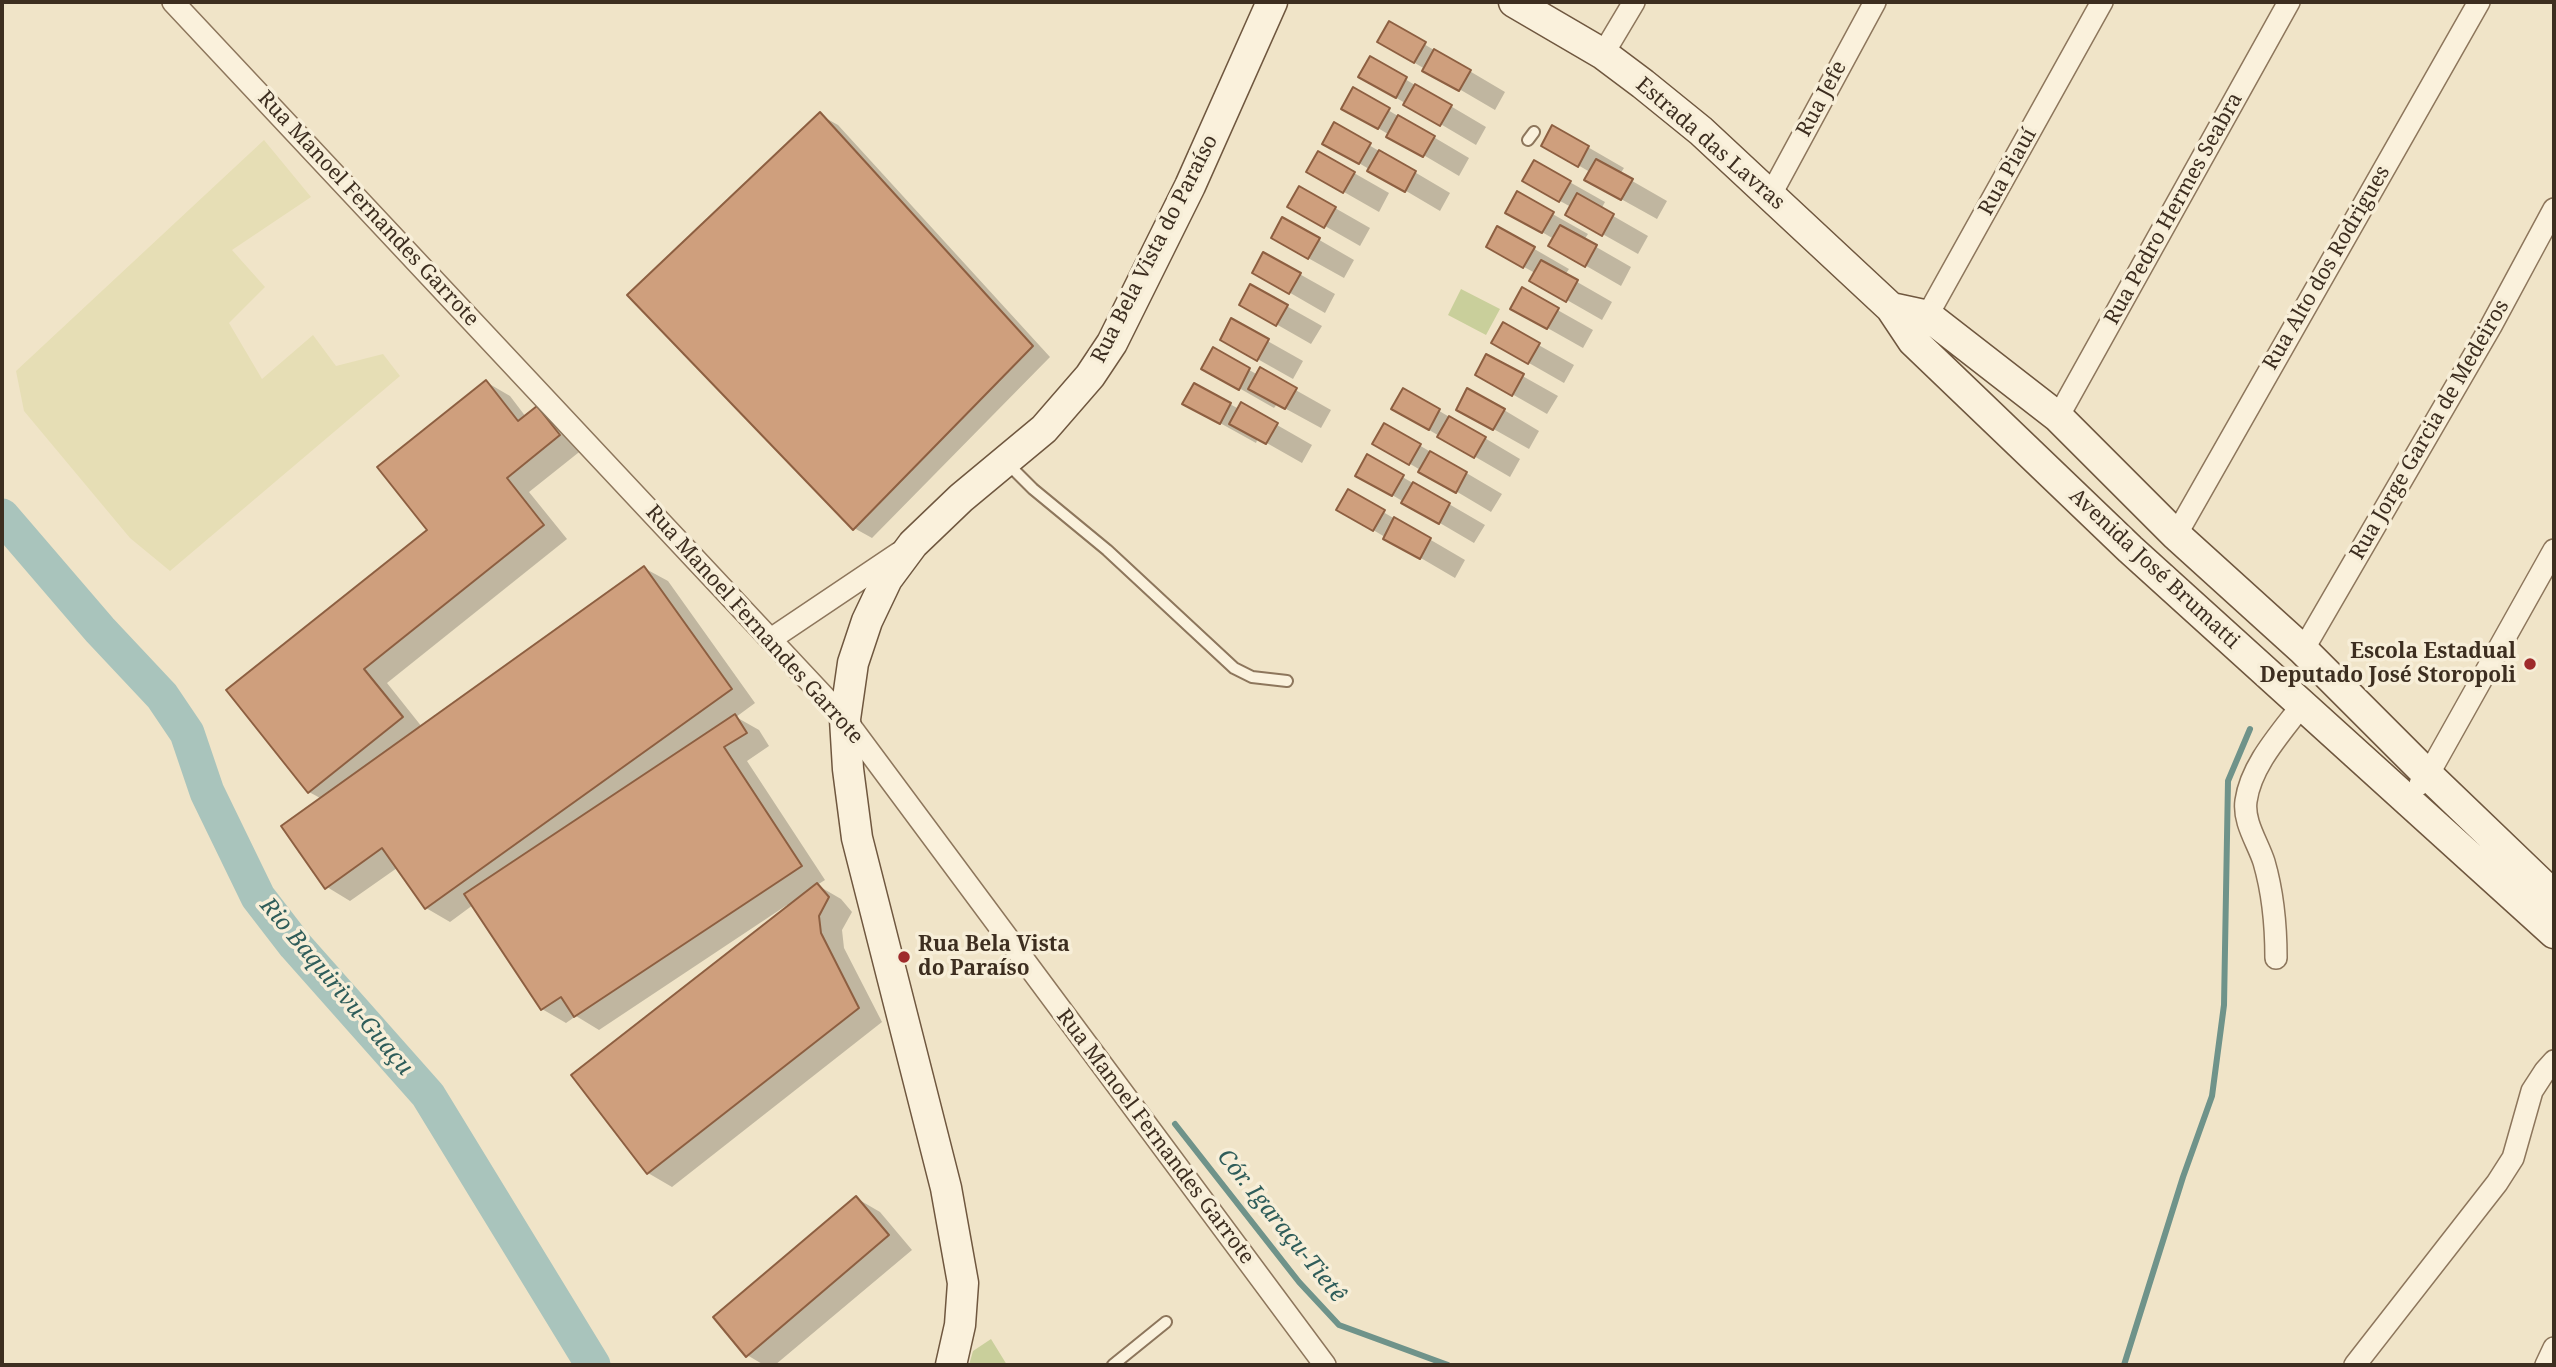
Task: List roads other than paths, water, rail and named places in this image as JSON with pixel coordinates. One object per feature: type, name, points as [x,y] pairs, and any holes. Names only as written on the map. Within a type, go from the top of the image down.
[{"type":"main road","points":[[1250,2],[1252,43]]},
{"type":"main road","name":"Rua Bela Vista do Paraíso","points":[[951,1365],[960,1325],[963,1283],[946,1188],[858,838],[848,769],[845,719],[853,663],[867,621],[887,579],[912,544],[961,498],[1044,429],[1090,376],[1112,343],[1190,186],[1272,2]]},
{"type":"main road","name":"Estrada das Lavras","points":[[1514,2],[1603,54],[1701,131],[1891,308],[1913,341]]},
{"type":"main road","points":[[1891,308],[1928,316]]},
{"type":"main road","name":"Avenida José Brumatti","points":[[1928,316],[2059,417],[2176,535],[2303,650],[2554,896]]},
{"type":"main road","name":"Avenida José Brumatti","points":[[1913,341],[2130,548],[2554,933]]},
{"type":"street","name":"Rua Manoel Fernandes Garrote","points":[[173,2],[845,719],[1325,1365]]},
{"type":"street","points":[[1603,54],[1633,2]]},
{"type":"street","name":"Rua Jefe","points":[[1770,196],[1875,2]]},
{"type":"street","name":"Rua Piauí","points":[[1913,341],[2102,2]]},
{"type":"street","name":"Rua Pedro Hermes Seabra","points":[[2059,417],[2289,2]]},
{"type":"street","name":"Rua Alto dos Rodrigues","points":[[2176,535],[2479,2]]},
{"type":"street","name":"Rua Jorge Garcia de Medeiros","points":[[2303,650],[2491,326],[2554,209]]},
{"type":"street","points":[[771,639],[912,544]]},
{"type":"street","points":[[2407,799],[2428,775],[2554,550]]},
{"type":"street","points":[[2276,958],[2276,930],[2271,896],[2264,863],[2248,823],[2245,803],[2266,753],[2302,705]]},
{"type":"street","points":[[2355,1365],[2497,1183],[2513,1158],[2532,1091],[2554,1061]]},
{"type":"street","points":[[2546,1365],[2554,1349]]},
{"type":"lane","points":[[1005,461],[1033,489],[1107,550],[1234,668],[1252,677],[1287,681]]},
{"type":"lane","points":[[1113,1365],[1166,1322]]},
{"type":"waterway","name":"Rio Baquirivu-Guaçu","points":[[2,516],[100,630],[162,696],[187,733],[207,792],[258,897],[295,945],[428,1095],[593,1365]]},
{"type":"waterway","points":[[2124,1365],[2183,1177],[2212,1096],[2224,1005],[2228,781],[2250,729]]},
{"type":"waterway","name":"Cór. Igaraçu-Tietê","points":[[1175,1124],[1299,1282],[1339,1325],[1448,1365]]},
{"type":"place","name":"Escola Estadual Deputado José Storopoli","points":[[2530,664]]},
{"type":"place","name":"Rua Bela Vista do Paraíso","points":[[904,957]]}]
